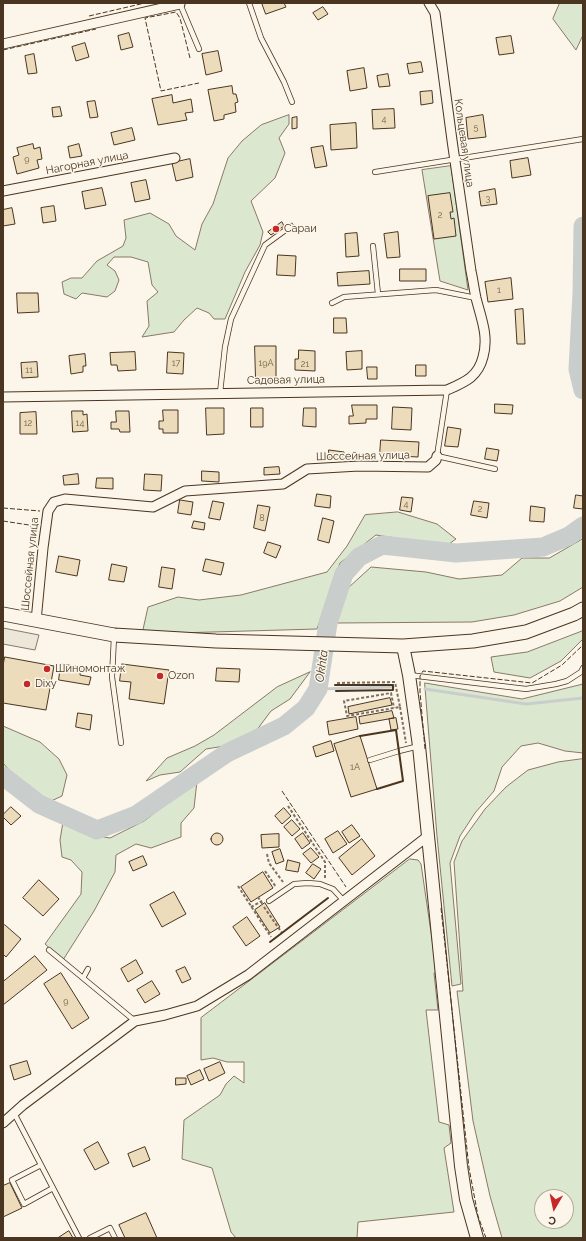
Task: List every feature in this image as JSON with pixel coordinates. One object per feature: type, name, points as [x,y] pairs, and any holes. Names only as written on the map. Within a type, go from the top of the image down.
[{"type":"main road","points":[[3,614],[114,635],[288,644],[404,646],[473,641],[526,632],[574,614],[583,609]]},
{"type":"street","name":"Кольцевая улица","points":[[429,3],[435,12],[454,159],[474,287]]},
{"type":"street","points":[[3,44],[180,4]]},
{"type":"street","name":"Нагорная улица","points":[[3,191],[175,158]]},
{"type":"street","name":"Садовая улица","points":[[3,397],[447,390],[473,376],[478,371],[483,357],[486,344],[484,328],[474,287]]},
{"type":"street","name":"Шоссейная улица","points":[[36,621],[48,511],[54,502],[65,498],[153,507],[185,491],[283,484],[307,469],[359,466],[428,467],[436,460],[437,456]]},
{"type":"street","points":[[404,646],[419,746],[461,1166],[466,1199],[476,1238]]},
{"type":"street","points":[[3,1123],[135,1020],[165,1015],[197,1006],[248,975],[428,836]]},
{"type":"lane","points":[[249,3],[261,38],[284,82],[292,102]]},
{"type":"lane","points":[[180,4],[199,49]]},
{"type":"lane","points":[[375,172],[583,139]]},
{"type":"lane","points":[[220,393],[225,347],[231,319],[265,244],[291,226]]},
{"type":"lane","points":[[373,246],[378,294]]},
{"type":"lane","points":[[332,303],[344,297],[436,290],[476,298]]},
{"type":"lane","points":[[447,390],[437,456],[495,469]]},
{"type":"lane","points":[[114,635],[112,677],[121,743]]},
{"type":"lane","points":[[409,675],[526,689],[567,681],[581,672],[583,668]]},
{"type":"lane","points":[[370,760],[419,746]]},
{"type":"lane","points":[[269,901],[294,884],[308,883],[320,884],[333,889],[344,901]]},
{"type":"lane","points":[[49,950],[135,1020]]},
{"type":"lane","points":[[83,978],[88,969]]},
{"type":"lane","points":[[14,1113],[79,1238]]},
{"type":"lane","points":[[41,1165],[12,1180],[24,1204],[53,1188]]},
{"type":"lane","points":[[90,1238],[110,1228],[115,1238]]},
{"type":"path","points":[[337,683],[395,682],[407,749]]},
{"type":"path","points":[[394,708],[391,693],[344,701],[347,716],[394,708],[400,706]]},
{"type":"path","points":[[288,806],[325,862],[325,886]]},
{"type":"path","points":[[267,854],[269,863],[284,883]]},
{"type":"path","points":[[265,871],[276,887]]},
{"type":"path","points":[[238,886],[271,937]]},
{"type":"path","points":[[258,897],[282,933]]},
{"type":"path","points":[[251,907],[262,901],[269,901]]},
{"type":"green space","points":[[560,3],[583,3],[583,35],[576,50],[553,19]]},
{"type":"green space","points":[[289,115],[289,124],[279,138],[285,153],[275,178],[251,201],[263,232],[260,245],[245,272],[225,319],[214,319],[209,313],[197,308],[174,332],[142,337],[149,326],[147,301],[158,292],[152,285],[148,262],[131,257],[114,257],[107,265],[115,271],[119,280],[115,291],[107,297],[82,293],[76,299],[64,294],[62,282],[71,278],[82,278],[97,261],[123,246],[126,238],[124,220],[150,213],[169,224],[176,236],[195,250],[202,224],[213,204],[228,158],[242,141],[261,125]]},
{"type":"green space","points":[[451,166],[468,290],[440,281],[422,170]]},
{"type":"green space","points":[[398,512],[437,524],[456,539],[446,546],[376,535],[340,563],[317,629],[142,634],[148,607],[178,597],[199,600],[241,595],[327,572],[347,546],[365,515]]},
{"type":"green space","points":[[583,539],[583,587],[560,601],[514,615],[472,622],[336,623],[348,588],[371,567],[426,572],[459,579],[502,575],[522,558],[549,558]]},
{"type":"green space","points":[[583,631],[583,639],[561,661],[530,678],[494,672],[491,657],[527,652]]},
{"type":"green space","points":[[310,672],[290,699],[271,711],[256,731],[231,745],[206,749],[180,772],[160,775],[146,781],[167,758],[195,746],[214,735],[277,687]]},
{"type":"green space","points":[[425,683],[522,699],[583,684],[583,753],[565,751],[538,743],[521,746],[502,767],[494,791],[475,813],[460,836],[450,863],[461,984],[452,986],[437,836]]},
{"type":"green space","points":[[3,726],[40,742],[59,759],[67,775],[62,796],[49,802],[21,784],[3,763]]},
{"type":"green space","points":[[583,759],[583,1238],[502,1238],[490,1196],[473,1121],[457,991],[463,991],[454,862],[462,841],[485,809],[506,787],[528,770],[558,762]]},
{"type":"green space","points":[[197,781],[194,808],[181,823],[181,837],[151,848],[136,844],[116,855],[115,872],[94,911],[63,960],[45,944],[81,894],[82,872],[71,860],[62,857],[60,840],[63,822],[83,833],[110,838],[144,821]]},
{"type":"green space","points":[[410,859],[418,860],[421,864],[437,973],[434,973],[438,1010],[426,1010],[439,1122],[449,1125],[451,1143],[444,1148],[454,1212],[358,1222],[357,1238],[236,1238],[231,1232],[212,1168],[182,1159],[184,1120],[220,1095],[226,1084],[234,1076],[244,1083],[244,1062],[227,1062],[213,1058],[201,1060],[201,1018]]},
{"type":"shaded area","points":[[3,628],[39,635],[35,650],[3,644]]},
{"type":"building","points":[[262,3],[284,3],[286,7],[266,14]]},
{"type":"building","points":[[323,7],[328,14],[318,20],[313,13]]},
{"type":"building","points":[[129,33],[133,47],[121,50],[118,36]]},
{"type":"building","points":[[511,36],[514,53],[499,55],[496,38]]},
{"type":"building","points":[[85,43],[89,57],[76,61],[72,47]]},
{"type":"building","points":[[218,51],[222,71],[206,75],[202,54]]},
{"type":"building","points":[[34,54],[37,73],[28,74],[25,56]]},
{"type":"building","points":[[421,62],[423,72],[409,74],[407,64]]},
{"type":"building","points":[[364,68],[367,88],[350,91],[347,71]]},
{"type":"building","points":[[388,74],[390,86],[379,87],[377,76]]},
{"type":"building","points":[[232,86],[233,94],[236,94],[238,102],[235,103],[236,112],[224,115],[224,119],[214,121],[208,90]]},
{"type":"building","points":[[432,91],[433,103],[421,105],[420,92]]},
{"type":"building","points":[[172,95],[173,103],[191,99],[193,112],[185,113],[187,120],[158,125],[152,99]]},
{"type":"building","points":[[95,101],[98,117],[90,118],[87,102]]},
{"type":"building","points":[[60,107],[62,116],[53,117],[52,108]]},
{"type":"building","points":[[394,109],[395,128],[373,129],[372,110]]},
{"type":"building","points":[[483,115],[486,137],[468,139],[466,118]]},
{"type":"building","points":[[297,117],[297,128],[292,129],[292,118]]},
{"type":"building","points":[[356,123],[357,148],[331,150],[330,125]]},
{"type":"building","points":[[132,128],[135,140],[114,145],[111,133]]},
{"type":"building","points":[[33,144],[34,149],[40,147],[42,159],[37,160],[39,168],[17,174],[13,157],[19,155],[17,148]]},
{"type":"building","points":[[79,144],[82,156],[70,158],[68,147]]},
{"type":"building","points":[[323,146],[327,166],[315,168],[311,148]]},
{"type":"building","points":[[528,158],[531,175],[512,178],[510,161]]},
{"type":"building","points":[[190,159],[193,177],[176,181],[172,163]]},
{"type":"building","points":[[146,180],[150,199],[135,202],[131,183]]},
{"type":"building","points":[[102,188],[106,205],[85,209],[82,192]]},
{"type":"building","points":[[495,189],[497,204],[481,206],[479,192]]},
{"type":"building","points":[[450,193],[453,212],[450,212],[451,219],[454,218],[456,236],[434,239],[428,196]]},
{"type":"building","points":[[54,206],[56,221],[43,223],[41,208]]},
{"type":"building","points":[[12,208],[15,224],[3,226],[3,210]]},
{"type":"building","name":"Сараи","points":[[282,222],[284,226],[271,235],[268,232]]},
{"type":"building","points":[[398,232],[400,257],[387,258],[384,234]]},
{"type":"building","points":[[357,233],[359,256],[346,257],[345,234]]},
{"type":"building","points":[[278,255],[296,256],[295,276],[277,275]]},
{"type":"building","points":[[400,269],[426,269],[426,281],[400,281]]},
{"type":"building","points":[[369,271],[370,284],[338,286],[337,273]]},
{"type":"building","points":[[511,278],[513,299],[488,302],[485,282]]},
{"type":"building","points":[[17,293],[38,293],[39,312],[18,313]]},
{"type":"building","points":[[523,309],[525,344],[517,344],[515,310]]},
{"type":"building","points":[[334,318],[346,318],[347,333],[334,333]]},
{"type":"building","points":[[255,346],[276,346],[276,381],[256,381]]},
{"type":"building","points":[[299,350],[315,351],[315,371],[295,370],[295,359],[298,359]]},
{"type":"building","points":[[362,351],[362,369],[347,370],[346,352]]},
{"type":"building","points":[[135,352],[136,370],[118,371],[117,365],[111,365],[110,353]]},
{"type":"building","points":[[168,352],[184,353],[183,374],[167,373]]},
{"type":"building","points":[[85,354],[86,366],[83,366],[83,372],[71,374],[69,356]]},
{"type":"building","points":[[37,362],[38,377],[22,378],[21,363]]},
{"type":"building","points":[[416,365],[426,365],[426,376],[416,376]]},
{"type":"building","points":[[367,367],[377,367],[377,379],[368,379]]},
{"type":"building","points":[[495,404],[513,405],[512,414],[495,413]]},
{"type":"building","points":[[352,405],[377,405],[377,419],[366,419],[366,423],[349,424],[349,416],[353,416]]},
{"type":"building","points":[[393,407],[412,408],[411,430],[392,429]]},
{"type":"building","points":[[206,408],[224,408],[224,434],[207,435]]},
{"type":"building","points":[[251,408],[263,408],[263,427],[251,427]]},
{"type":"building","points":[[304,408],[316,408],[316,427],[303,426]]},
{"type":"building","points":[[163,410],[178,410],[178,433],[163,433],[163,429],[159,429],[159,421],[163,421]]},
{"type":"building","points":[[72,411],[83,411],[83,415],[87,414],[88,431],[73,432]]},
{"type":"building","points":[[116,411],[129,411],[130,432],[120,432],[119,429],[111,429],[111,422],[116,422]]},
{"type":"building","points":[[36,412],[37,434],[20,434],[20,413]]},
{"type":"building","points":[[448,427],[461,429],[458,447],[445,446]]},
{"type":"building","points":[[381,440],[419,442],[418,457],[380,455]]},
{"type":"building","points":[[487,448],[499,450],[497,461],[485,459]]},
{"type":"building","points":[[329,450],[344,452],[343,459],[329,458]]},
{"type":"building","points":[[279,467],[280,474],[264,475],[264,468]]},
{"type":"building","points":[[202,471],[219,472],[219,482],[202,481]]},
{"type":"building","points":[[78,474],[79,484],[64,485],[63,476]]},
{"type":"building","points":[[145,474],[162,475],[161,491],[144,490]]},
{"type":"building","points":[[97,478],[113,478],[113,489],[96,488]]},
{"type":"building","points":[[317,494],[331,496],[330,508],[315,506]]},
{"type":"building","points":[[576,495],[583,496],[583,509],[574,508]]},
{"type":"building","points":[[402,497],[413,498],[411,512],[400,510]]},
{"type":"building","points":[[180,500],[193,502],[191,515],[178,513]]},
{"type":"building","points":[[213,501],[224,503],[220,520],[209,518]]},
{"type":"building","points":[[474,501],[489,503],[487,518],[471,515]]},
{"type":"building","points":[[258,505],[270,507],[265,531],[254,528]]},
{"type":"building","points":[[531,506],[545,508],[544,522],[530,521]]},
{"type":"building","points":[[323,518],[334,521],[329,543],[318,540]]},
{"type":"building","points":[[194,521],[205,523],[204,530],[192,528]]},
{"type":"building","points":[[268,542],[281,546],[276,558],[264,553]]},
{"type":"building","points":[[59,556],[80,560],[77,576],[56,572]]},
{"type":"building","points":[[206,559],[224,563],[221,575],[203,571]]},
{"type":"building","points":[[112,564],[127,567],[124,582],[109,580]]},
{"type":"building","points":[[162,567],[175,569],[172,589],[159,587]]},
{"type":"building","name":"Dixy","points":[[5,657],[54,666],[46,710],[3,703],[3,666]]},
{"type":"building","points":[[61,664],[81,667],[80,675],[91,677],[89,685],[59,680]]},
{"type":"building","points":[[122,664],[169,670],[164,704],[129,699],[131,682],[120,681]]},
{"type":"building","points":[[217,668],[240,669],[239,682],[216,681]]},
{"type":"building","points":[[390,698],[392,705],[349,714],[348,707]]},
{"type":"building","points":[[392,711],[394,718],[360,724],[359,717]]},
{"type":"building","points":[[78,713],[92,715],[90,730],[76,727]]},
{"type":"building","points":[[356,717],[358,729],[329,735],[327,722]]},
{"type":"building","points":[[396,718],[398,729],[391,730],[389,719]]},
{"type":"building","points":[[360,736],[377,789],[351,797],[334,744]]},
{"type":"building","points":[[331,741],[334,751],[316,757],[313,747]]},
{"type":"building","points":[[11,807],[21,816],[11,825],[3,817],[3,815]]},
{"type":"building","points":[[284,808],[291,816],[282,824],[275,816]]},
{"type":"building","points":[[292,820],[300,829],[292,836],[284,827]]},
{"type":"building","points":[[352,825],[360,836],[349,843],[342,832]]},
{"type":"building","points":[[338,831],[347,844],[333,853],[325,839]]},
{"type":"building","points":[[219,833],[222,834],[222,844],[215,845],[212,844],[211,837],[212,834]]},
{"type":"building","points":[[303,833],[310,843],[302,849],[295,839]]},
{"type":"building","points":[[279,834],[279,847],[262,848],[261,835]]},
{"type":"building","points":[[362,839],[375,856],[352,875],[339,858]]},
{"type":"building","points":[[311,848],[319,857],[311,863],[303,854]]},
{"type":"building","points":[[280,849],[284,861],[276,864],[272,852]]},
{"type":"building","points":[[143,856],[147,865],[133,871],[129,862]]},
{"type":"building","points":[[288,860],[300,863],[298,872],[286,870]]},
{"type":"building","points":[[313,864],[321,869],[314,879],[306,873]]},
{"type":"building","points":[[263,872],[273,888],[251,902],[241,887]]},
{"type":"building","points":[[39,880],[59,899],[43,916],[23,898]]},
{"type":"building","points":[[174,892],[186,914],[162,927],[150,905]]},
{"type":"building","points":[[265,903],[280,927],[270,933],[255,910]]},
{"type":"building","points":[[247,917],[260,936],[246,946],[233,927]]},
{"type":"building","points":[[5,925],[21,939],[6,957],[3,954],[3,926]]},
{"type":"building","points":[[35,956],[47,970],[3,1005],[3,982]]},
{"type":"building","points":[[136,960],[143,973],[128,982],[121,969]]},
{"type":"building","points":[[185,967],[191,979],[182,983],[176,971]]},
{"type":"building","points":[[61,973],[89,1018],[72,1029],[44,984]]},
{"type":"building","points":[[152,981],[160,994],[145,1003],[137,990]]},
{"type":"building","points":[[27,1061],[31,1074],[14,1080],[10,1066]]},
{"type":"building","points":[[220,1062],[225,1073],[209,1081],[204,1069]]},
{"type":"building","points":[[200,1070],[204,1079],[191,1085],[187,1076]]},
{"type":"building","points":[[176,1078],[186,1078],[186,1084],[176,1085]]},
{"type":"building","points":[[98,1142],[109,1163],[95,1170],[84,1150]]},
{"type":"building","points":[[145,1147],[150,1160],[133,1167],[128,1154]]},
{"type":"building","points":[[10,1183],[22,1208],[3,1217],[3,1186]]},
{"type":"building","points":[[146,1213],[157,1238],[125,1238],[119,1225]]},
{"type":"building","points":[[69,1231],[73,1238],[58,1238]]},
{"type":"waterway","name":"Okhta","points":[[583,226],[582,293],[578,369],[583,390]]},
{"type":"waterway","name":"Okhta","points":[[3,776],[39,804],[97,830],[136,815],[227,753],[284,726],[306,708],[318,689],[328,623],[344,574],[359,557],[382,545],[456,553],[543,547],[569,536],[583,526]]},
{"type":"waterway","points":[[318,689],[393,687]]},
{"type":"waterway","points":[[425,689],[526,704],[583,698]]},
{"type":"fence","points":[[89,16],[145,3]]},
{"type":"fence","points":[[190,58],[180,18],[176,12],[145,18],[161,91],[199,83]]},
{"type":"fence","points":[[3,50],[96,29]]},
{"type":"fence","points":[[3,508],[40,511]]},
{"type":"fence","points":[[3,521],[29,525],[34,530]]},
{"type":"fence","points":[[425,749],[420,692],[420,676],[423,671],[532,683],[562,665],[583,645]]},
{"type":"fence","points":[[282,791],[346,887]]},
{"type":"fence","points":[[441,908],[469,1168],[478,1216],[486,1238]]},
{"type":"wall","points":[[335,685],[393,685],[393,690],[336,691]]},
{"type":"wall","points":[[360,736],[396,730],[403,781],[377,789]]},
{"type":"wall","points":[[270,942],[328,898]]},
{"type":"place","name":"Сараи","points":[[276,229]]},
{"type":"place","name":"Шиномонтаж","points":[[47,669]]},
{"type":"place","name":"Ozon","points":[[160,676]]},
{"type":"place","name":"Dixy","points":[[27,684]]}]
